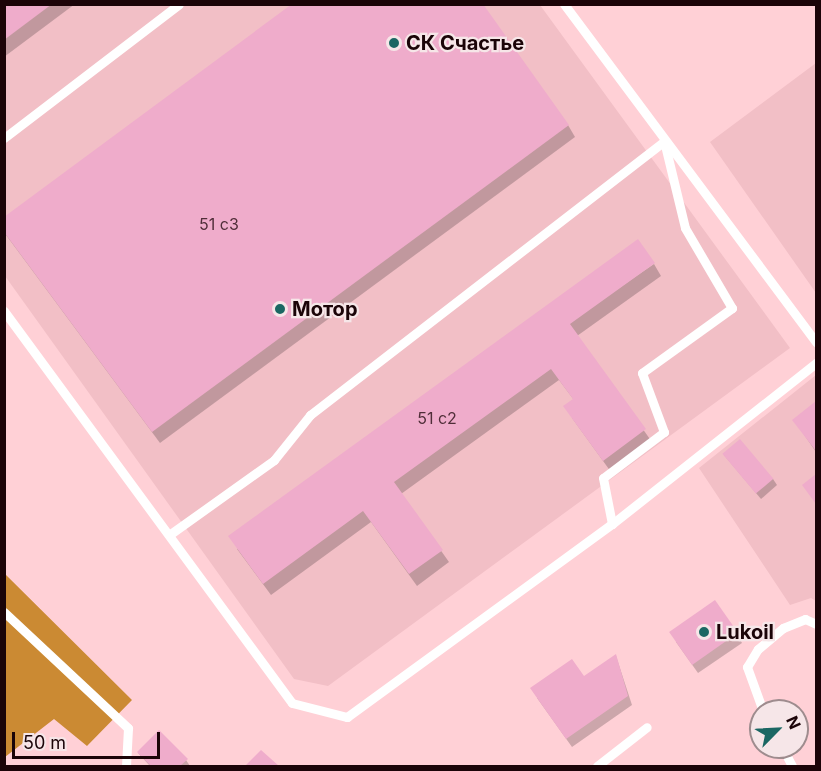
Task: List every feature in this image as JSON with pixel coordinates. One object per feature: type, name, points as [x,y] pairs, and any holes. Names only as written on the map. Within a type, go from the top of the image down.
[{"type":"lane","points":[[4,138],[179,4]]},
{"type":"lane","points":[[564,4],[816,342]]},
{"type":"lane","points":[[612,524],[603,478],[664,432],[642,373],[732,308],[685,228],[664,141]]},
{"type":"lane","points":[[169,536],[274,460],[310,415],[664,141]]},
{"type":"lane","points":[[4,311],[292,703],[347,717],[612,524],[816,363]]},
{"type":"lane","points":[[4,612],[128,728],[126,766]]},
{"type":"lane","points":[[759,699],[747,667],[758,649],[783,628],[805,620],[816,624]]},
{"type":"lane","points":[[597,766],[647,728]]},
{"type":"shaded area","points":[[4,5],[540,5],[790,348],[328,686],[294,679],[5,276]]},
{"type":"shaded area","points":[[816,63],[816,293],[710,142]]},
{"type":"shaded area","points":[[816,375],[816,601],[811,598],[790,605],[699,468]]},
{"type":"shaded area","points":[[5,574],[132,700],[87,746],[54,719],[5,757]]},
{"type":"building","points":[[4,4],[52,4],[4,40]]},
{"type":"building","points":[[292,4],[483,4],[569,125],[152,432],[4,232],[4,217]]},
{"type":"building","points":[[638,239],[655,263],[570,324],[646,429],[603,461],[563,406],[573,399],[551,369],[394,482],[443,550],[409,574],[363,511],[263,584],[228,536]]},
{"type":"building","points":[[816,401],[816,451],[792,420]]},
{"type":"building","points":[[740,439],[773,479],[756,494],[722,454]]},
{"type":"building","points":[[816,474],[816,504],[802,485]]},
{"type":"building","name":"Lukoil","points":[[715,600],[738,633],[692,665],[669,632]]},
{"type":"building","points":[[616,654],[628,696],[566,739],[530,688],[572,659],[584,676]]},
{"type":"building","points":[[159,730],[188,759],[180,766],[151,766],[137,752]]},
{"type":"building","points":[[261,750],[279,766],[245,766]]},
{"type":"place","name":"СК Счастье","points":[[394,43]]},
{"type":"place","name":"Мотор","points":[[280,309]]},
{"type":"place","name":"Lukoil","points":[[704,632]]}]
